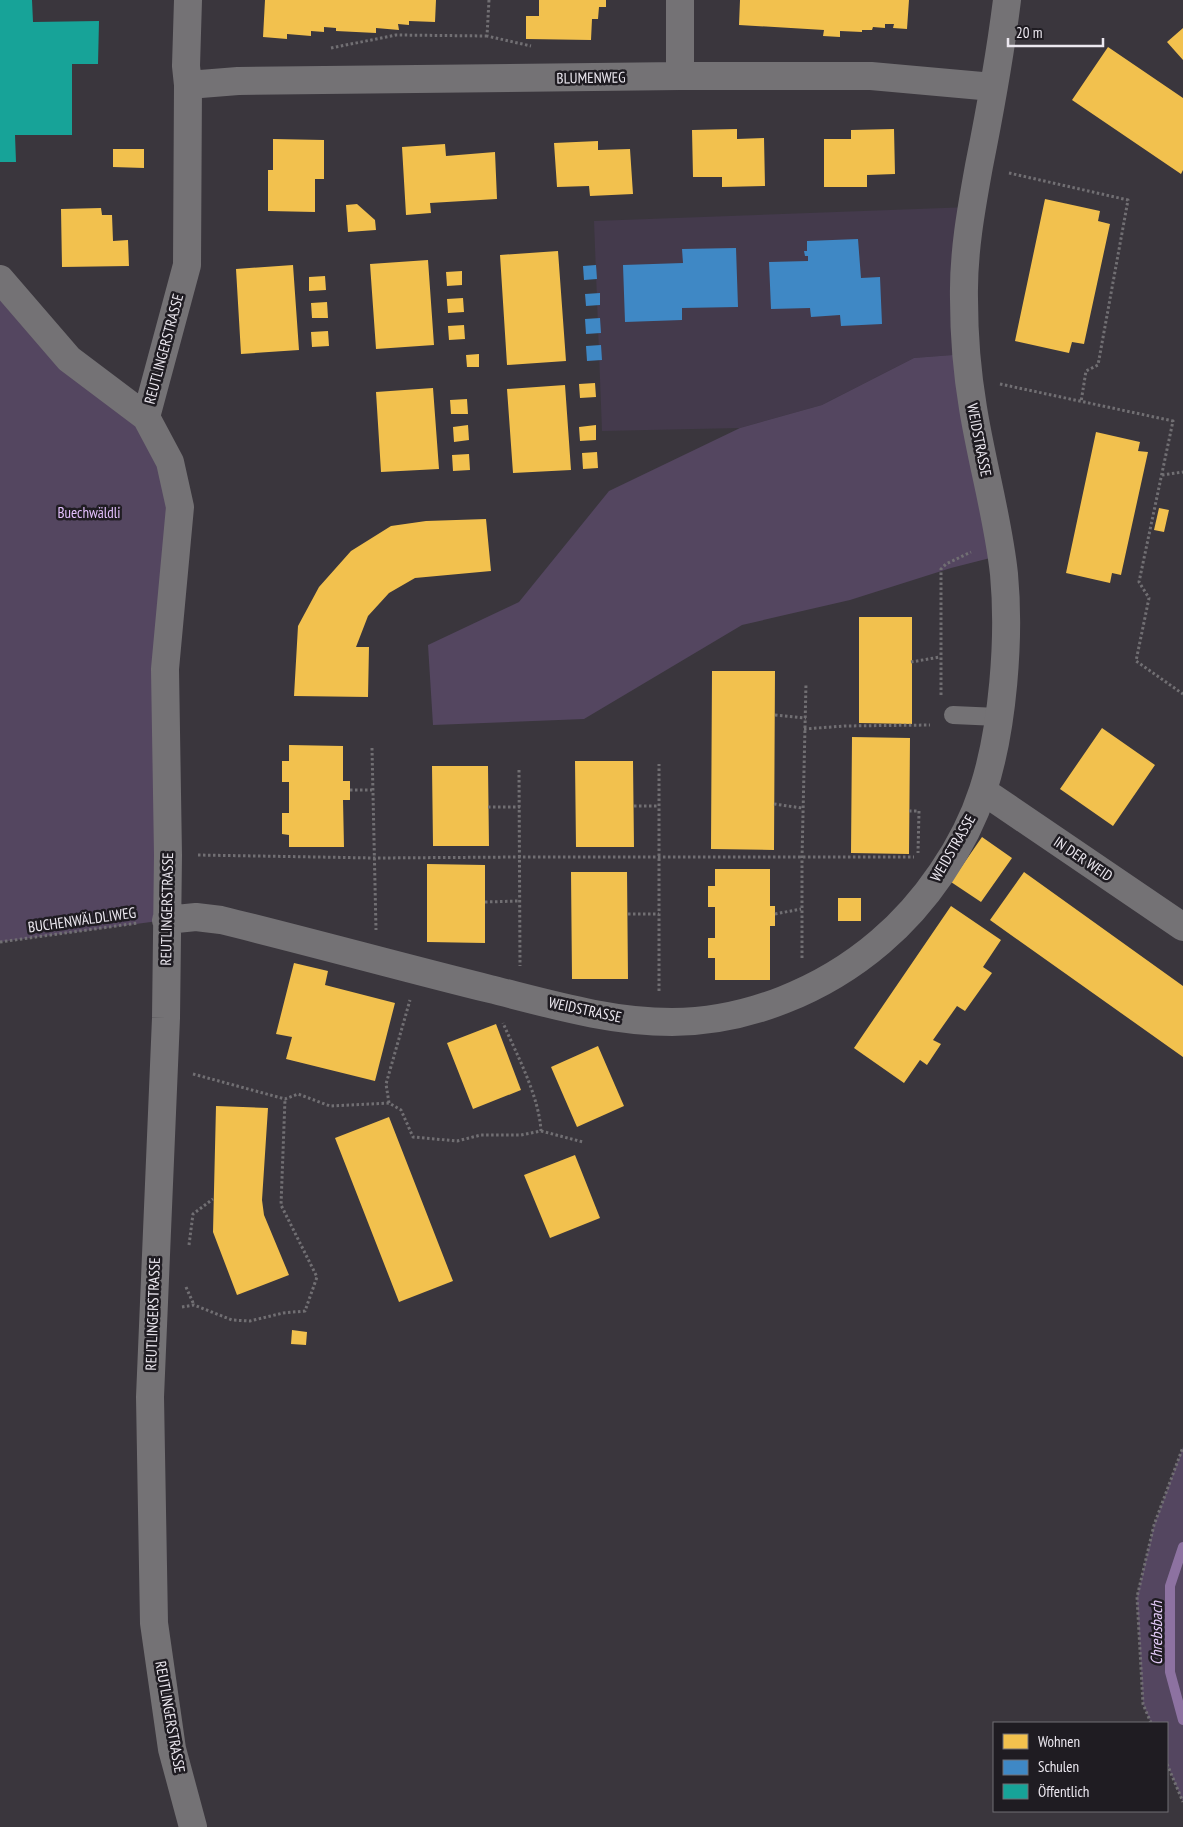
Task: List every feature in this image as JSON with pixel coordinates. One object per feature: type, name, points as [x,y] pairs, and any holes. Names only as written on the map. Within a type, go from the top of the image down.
[{"type":"street","name":"REUTLINGERSTRASSE","points":[[188,0],[186,66],[188,85],[187,265],[146,418],[170,462],[180,507],[165,670],[168,855],[164,1066],[150,1397],[154,1623],[172,1750],[193,1827]]},
{"type":"street","points":[[680,0],[680,76]]},
{"type":"street","name":"WEIDSTRASSE","points":[[166,920],[196,918],[221,920],[376,961],[612,1018],[690,1021],[733,1014],[769,1005],[803,991],[858,960],[888,935],[913,910],[955,850],[983,791],[992,754],[1003,683],[1006,629],[1004,577],[999,538],[969,385],[965,344],[964,275],[967,233],[1007,0]]},
{"type":"street","name":"BLUMENWEG","points":[[188,85],[238,81],[680,76],[871,76],[993,87]]},
{"type":"street","points":[[0,279],[69,358],[146,418]]},
{"type":"street","name":"IN DER WEID","points":[[983,791],[1183,927]]},
{"type":"lane","points":[[946,720],[998,717]]},
{"type":"path","points":[[329,48],[396,35],[487,36]]},
{"type":"path","points":[[979,166],[1128,200],[1098,365],[1086,371],[1081,402]]},
{"type":"path","points":[[969,385],[1004,384],[1173,421],[1139,582],[1149,598],[1136,661],[1183,694]]},
{"type":"path","points":[[1162,475],[1183,472]]},
{"type":"path","points":[[941,701],[941,569],[946,564],[999,538]]},
{"type":"path","points":[[911,662],[940,657]]},
{"type":"path","points":[[803,991],[801,909],[806,683]]},
{"type":"path","points":[[774,715],[806,718]]},
{"type":"path","points":[[804,729],[946,720]]},
{"type":"path","points":[[372,748],[376,961]]},
{"type":"path","points":[[659,764],[659,1021]]},
{"type":"path","points":[[519,770],[520,996]]},
{"type":"path","points":[[350,790],[372,790]]},
{"type":"path","points":[[774,804],[802,808]]},
{"type":"path","points":[[634,806],[659,806]]},
{"type":"path","points":[[488,807],[520,807]]},
{"type":"path","points":[[168,855],[375,858],[918,857],[919,811],[909,811]]},
{"type":"path","points":[[485,902],[519,901]]},
{"type":"path","points":[[775,914],[801,909]]},
{"type":"path","points":[[628,914],[659,914]]},
{"type":"path","name":"BUCHENWÄLDLIWEG","points":[[0,942],[166,920]]},
{"type":"path","points":[[389,1103],[386,1084],[418,971]]},
{"type":"path","points":[[489,989],[535,1100],[541,1131]]},
{"type":"path","points":[[164,1066],[285,1099],[298,1094],[330,1106],[389,1103],[401,1110],[413,1137],[458,1141],[481,1136],[521,1135],[541,1131],[583,1142]]},
{"type":"path","points":[[153,1310],[194,1305],[232,1320],[250,1321],[283,1313],[305,1311],[317,1277],[281,1205],[285,1099]]},
{"type":"path","points":[[188,1252],[193,1214],[213,1199]]},
{"type":"path","points":[[183,1280],[194,1305]]},
{"type":"path","points":[[1151,1722],[1143,1704],[1137,1597],[1154,1525],[1183,1447]]},
{"type":"path","points":[[1168,1766],[1183,1802]]},
{"type":"shaded area","points":[[971,207],[966,354],[914,358],[822,405],[740,428],[602,431],[594,221]]},
{"type":"green space","name":"Buechwäldli","points":[[0,279],[146,417],[170,462],[166,920],[0,942]]},
{"type":"green space","points":[[966,354],[1002,555],[951,568],[850,600],[742,625],[584,719],[433,725],[428,645],[519,602],[609,491],[740,428],[822,405],[914,358]]},
{"type":"green space","points":[[1183,1447],[1183,1802],[1168,1766],[1168,1722],[1151,1722],[1143,1704],[1137,1597],[1154,1525]]},
{"type":"building: Wohnen","points":[[265,0],[436,0],[435,22],[409,21],[409,25],[398,24],[399,30],[376,28],[376,33],[336,31],[336,28],[324,27],[324,32],[311,31],[311,36],[287,34],[287,39],[263,37]]},
{"type":"building: Wohnen","points":[[539,0],[606,0],[606,7],[599,7],[598,19],[592,19],[591,40],[526,39],[526,16],[539,16]]},
{"type":"building: Wohnen","points":[[740,0],[909,0],[907,29],[893,28],[894,24],[885,24],[885,28],[873,27],[872,30],[862,30],[862,32],[840,31],[840,37],[823,36],[824,30],[739,25]]},
{"type":"building: Wohnen","points":[[1183,28],[1183,60],[1167,42]]},
{"type":"building: Wohnen","points":[[1108,47],[1183,98],[1183,170],[1181,174],[1072,100]]},
{"type":"building: Wohnen","points":[[737,129],[737,139],[764,138],[765,186],[722,187],[722,177],[693,177],[692,130]]},
{"type":"building: Wohnen","points":[[894,129],[895,174],[867,175],[867,187],[824,187],[824,139],[851,139],[851,130]]},
{"type":"building: Wohnen","points":[[273,139],[324,140],[324,179],[315,179],[315,212],[268,211],[268,170],[273,170]]},
{"type":"building: Wohnen","points":[[598,141],[598,150],[630,149],[633,194],[590,196],[589,186],[557,187],[554,143]]},
{"type":"building: Wohnen","points":[[445,144],[446,156],[495,152],[497,199],[430,203],[431,213],[406,215],[402,147]]},
{"type":"building: Wohnen","points":[[113,149],[144,149],[144,168],[113,167]]},
{"type":"building: Wohnen","points":[[1045,199],[1100,211],[1098,221],[1110,224],[1084,344],[1072,342],[1069,353],[1015,341]]},
{"type":"building: Wohnen","points":[[357,204],[375,220],[376,230],[348,232],[346,205]]},
{"type":"building: Wohnen","points":[[101,208],[102,215],[112,215],[113,241],[128,240],[129,266],[62,267],[61,209]]},
{"type":"building: Wohnen","points":[[558,251],[566,361],[507,365],[500,255]]},
{"type":"building: Wohnen","points":[[428,260],[434,345],[376,349],[370,264]]},
{"type":"building: Wohnen","points":[[293,265],[299,350],[241,354],[236,269]]},
{"type":"building: Wohnen","points":[[462,271],[462,285],[447,286],[446,272]]},
{"type":"building: Wohnen","points":[[325,276],[326,290],[309,291],[309,277]]},
{"type":"building: Wohnen","points":[[463,298],[464,312],[448,313],[447,299]]},
{"type":"building: Wohnen","points":[[327,302],[328,318],[312,318],[311,303]]},
{"type":"building: Wohnen","points":[[464,325],[465,339],[449,340],[448,326]]},
{"type":"building: Wohnen","points":[[328,331],[329,346],[312,347],[311,332]]},
{"type":"building: Wohnen","points":[[479,354],[479,367],[467,367],[466,355]]},
{"type":"building: Wohnen","points":[[595,383],[596,397],[580,398],[579,384]]},
{"type":"building: Wohnen","points":[[565,385],[571,470],[513,473],[507,389]]},
{"type":"building: Wohnen","points":[[433,388],[439,469],[381,472],[376,392]]},
{"type":"building: Wohnen","points":[[467,399],[468,414],[451,414],[450,400]]},
{"type":"building: Wohnen","points":[[468,425],[469,440],[454,442],[453,427]]},
{"type":"building: Wohnen","points":[[596,425],[596,440],[580,441],[579,427]]},
{"type":"building: Wohnen","points":[[1096,432],[1140,442],[1138,451],[1148,452],[1121,575],[1112,573],[1110,583],[1066,573]]},
{"type":"building: Wohnen","points":[[597,452],[598,468],[583,469],[582,453]]},
{"type":"building: Wohnen","points":[[469,454],[470,470],[453,471],[452,455]]},
{"type":"building: Wohnen","points":[[1159,508],[1169,510],[1164,532],[1154,530]]},
{"type":"building: Wohnen","points":[[486,519],[491,571],[415,578],[389,593],[368,616],[356,647],[369,647],[368,697],[294,696],[298,626],[319,587],[351,551],[391,526],[426,521]]},
{"type":"building: Wohnen","points":[[859,617],[912,617],[912,724],[859,723]]},
{"type":"building: Wohnen","points":[[712,671],[775,671],[774,850],[711,849]]},
{"type":"building: Wohnen","points":[[1102,728],[1155,765],[1113,826],[1060,789]]},
{"type":"building: Wohnen","points":[[852,737],[910,738],[909,854],[851,853]]},
{"type":"building: Wohnen","points":[[289,745],[343,746],[343,781],[350,781],[350,800],[343,800],[344,847],[289,847],[289,835],[282,834],[282,813],[289,813],[289,782],[282,782],[282,761],[289,761]]},
{"type":"building: Wohnen","points":[[575,761],[633,761],[634,847],[576,847]]},
{"type":"building: Wohnen","points":[[432,766],[488,766],[489,846],[433,846]]},
{"type":"building: Wohnen","points":[[982,837],[1012,858],[981,902],[951,882]]},
{"type":"building: Wohnen","points":[[427,864],[485,865],[485,943],[427,942]]},
{"type":"building: Wohnen","points":[[715,869],[770,869],[770,906],[775,906],[775,926],[770,926],[770,980],[715,980],[715,958],[708,958],[708,938],[715,938],[715,907],[708,907],[708,886],[715,886]]},
{"type":"building: Wohnen","points":[[571,872],[627,872],[628,979],[572,979]]},
{"type":"building: Wohnen","points":[[1024,872],[1183,986],[1183,1057],[990,920]]},
{"type":"building: Wohnen","points":[[838,898],[861,898],[861,921],[838,921]]},
{"type":"building: Wohnen","points":[[951,906],[1001,940],[983,967],[992,973],[965,1011],[957,1006],[933,1040],[941,1044],[927,1065],[920,1060],[904,1083],[854,1048]]},
{"type":"building: Wohnen","points":[[294,963],[328,971],[325,985],[395,1003],[375,1081],[286,1059],[292,1037],[276,1034]]},
{"type":"building: Wohnen","points":[[496,1024],[521,1090],[473,1109],[447,1043]]},
{"type":"building: Wohnen","points":[[598,1046],[624,1106],[577,1127],[551,1067]]},
{"type":"building: Wohnen","points":[[216,1106],[268,1108],[262,1200],[264,1215],[289,1275],[237,1295],[213,1232]]},
{"type":"building: Wohnen","points":[[389,1117],[453,1281],[399,1302],[335,1138]]},
{"type":"building: Wohnen","points":[[575,1155],[600,1218],[550,1238],[524,1175]]},
{"type":"building: Wohnen","points":[[292,1330],[307,1332],[306,1345],[291,1344]]},
{"type":"building: Schulen","points":[[858,239],[861,278],[880,277],[882,324],[841,326],[840,315],[811,317],[810,308],[771,309],[769,262],[808,261],[808,256],[805,256],[804,251],[807,251],[807,241]]},
{"type":"building: Schulen","points":[[736,248],[738,307],[682,308],[682,320],[625,322],[623,265],[683,263],[682,249]]},
{"type":"building: Schulen","points":[[596,265],[597,279],[584,280],[583,266]]},
{"type":"building: Schulen","points":[[600,293],[600,305],[586,306],[585,294]]},
{"type":"building: Schulen","points":[[600,318],[601,333],[586,334],[585,319]]},
{"type":"building: Schulen","points":[[601,345],[602,360],[587,361],[586,346]]},
{"type":"building: Öffentlich","points":[[0,0],[32,0],[33,22],[99,21],[98,64],[72,64],[72,135],[15,135],[16,162],[0,162]]},
{"type":"waterway","name":"Chrebsbach","points":[[1183,1547],[1170,1586],[1170,1672],[1183,1720]]}]
